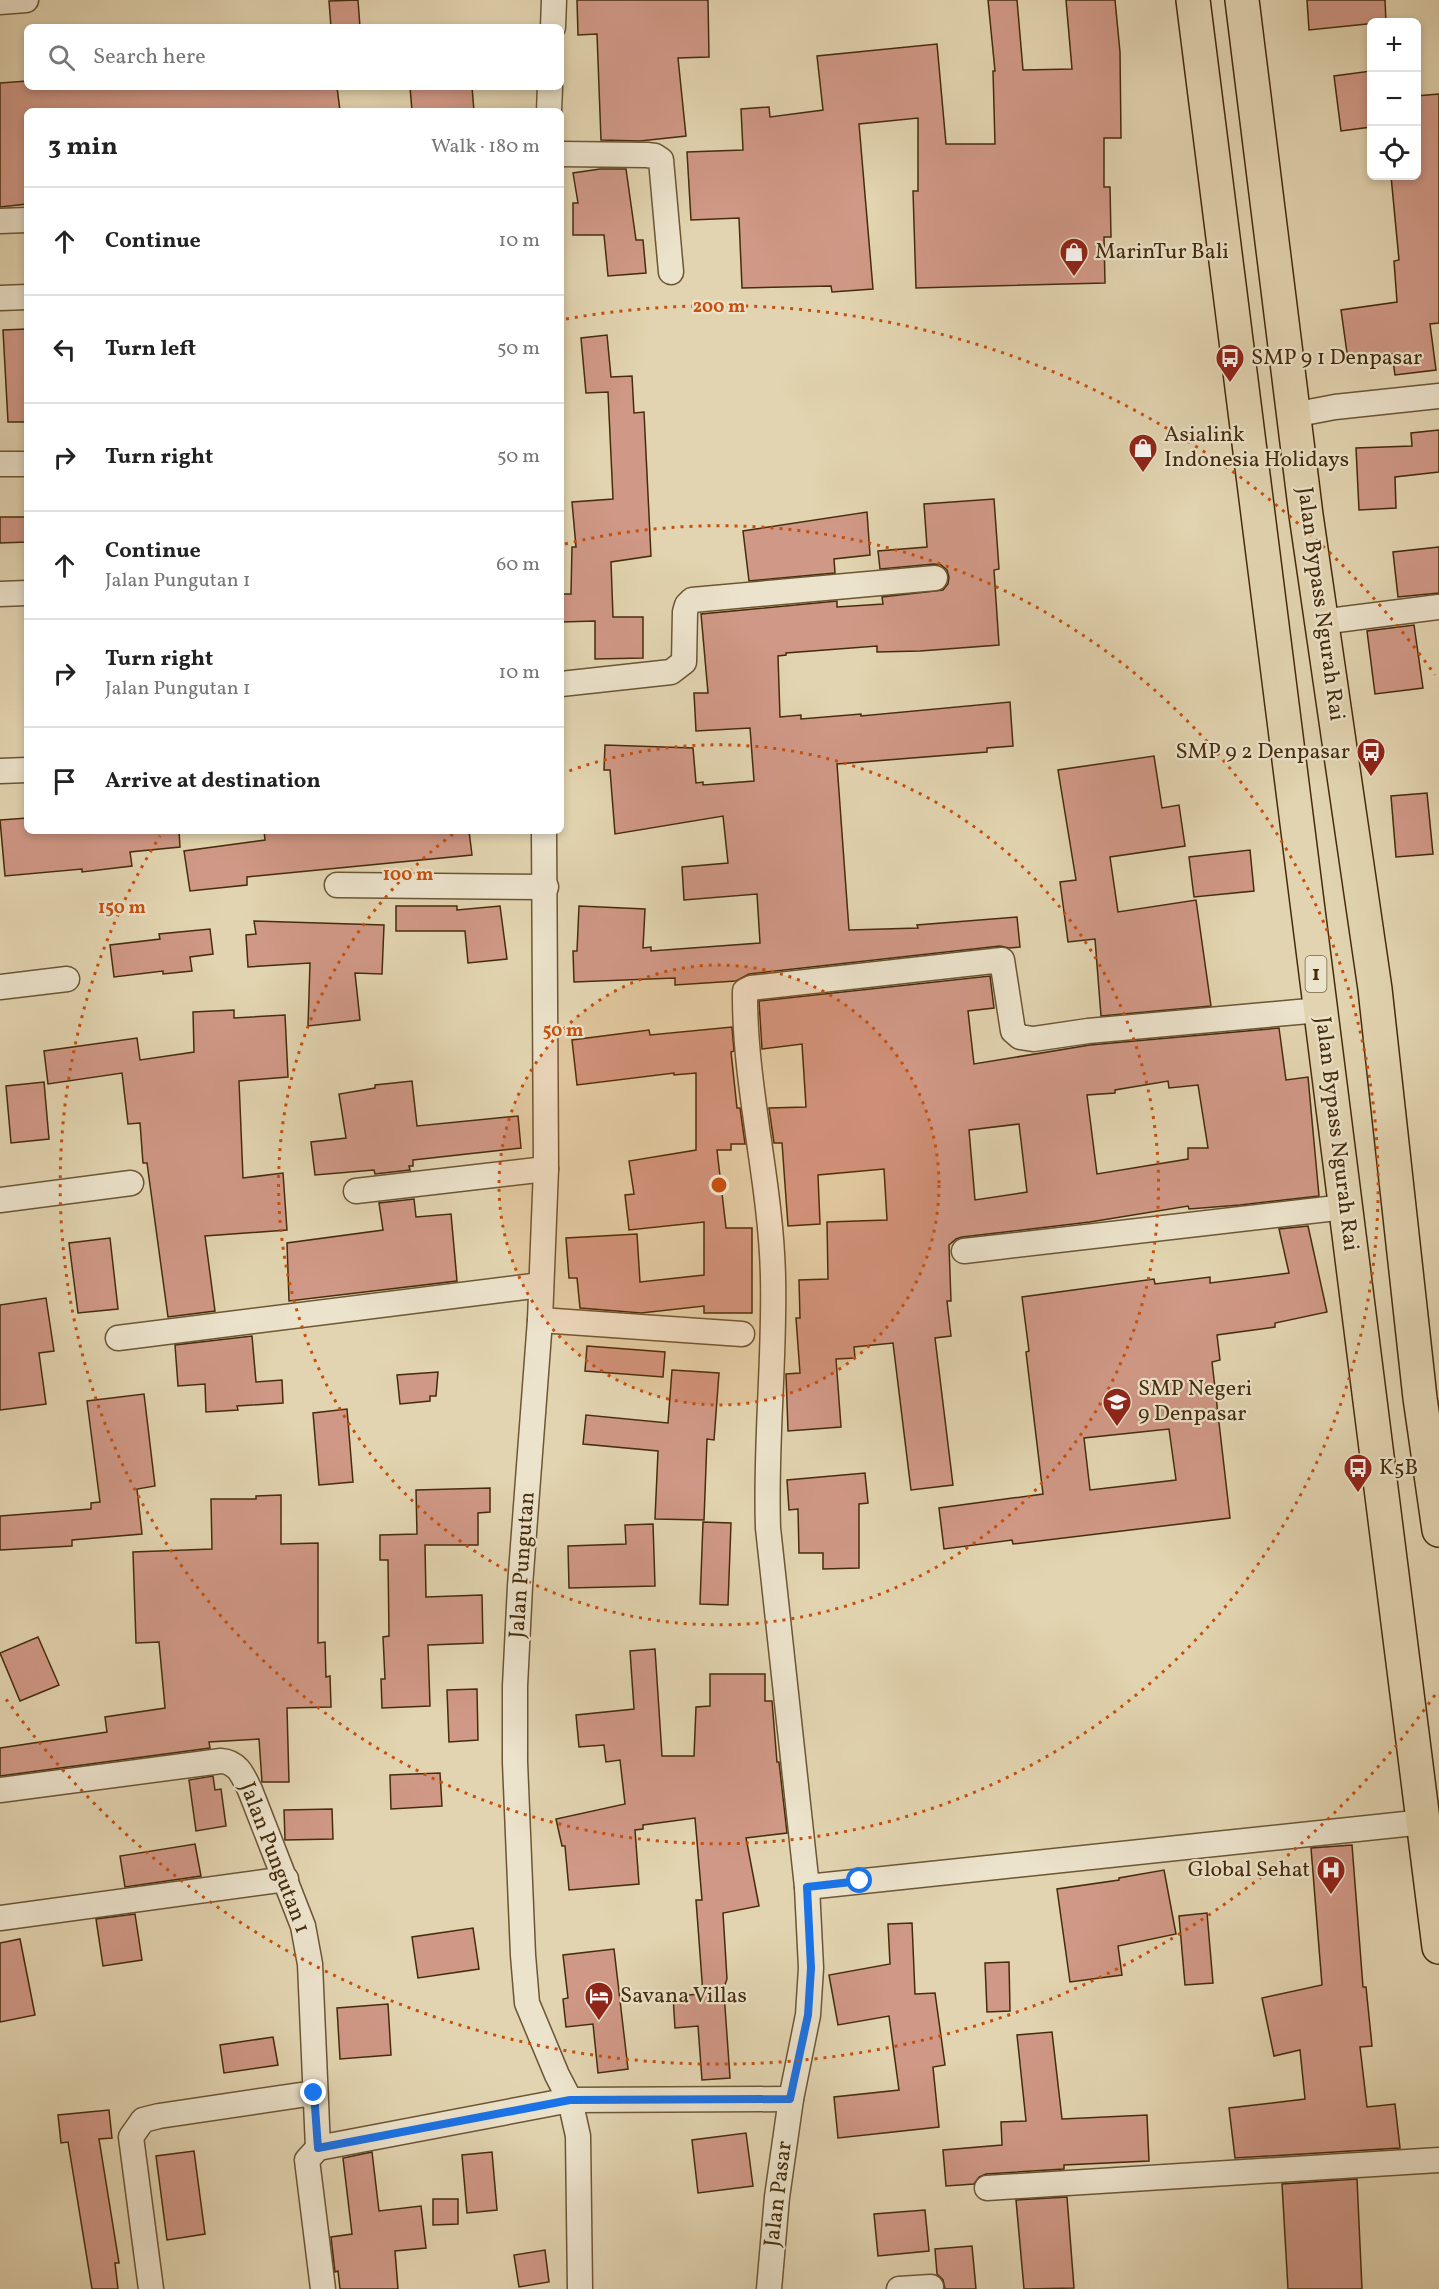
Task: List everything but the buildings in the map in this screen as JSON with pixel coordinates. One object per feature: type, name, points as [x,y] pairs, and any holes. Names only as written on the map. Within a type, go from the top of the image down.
[{"type":"highway","name":"Jalan Bypass Ngurah Rai","points":[[1193,0],[1439,1947]]},
{"type":"highway","name":"Jalan Bypass Ngurah Rai","points":[[1242,0],[1293,415],[1375,989],[1432,1434],[1439,1530]]},
{"type":"street","points":[[0,2],[26,0]]},
{"type":"street","points":[[553,24],[554,0]]},
{"type":"street","points":[[549,108],[550,90]]},
{"type":"street","points":[[564,154],[647,155],[661,160],[671,272]]},
{"type":"street","points":[[0,221],[24,220]]},
{"type":"street","points":[[0,298],[24,297]]},
{"type":"street","points":[[1293,415],[1335,406],[1439,396]]},
{"type":"street","points":[[0,464],[24,464]]},
{"type":"street","points":[[564,684],[671,672],[676,669],[684,662],[686,612],[687,605],[692,600],[935,578]]},
{"type":"street","points":[[0,594],[24,593]]},
{"type":"street","points":[[1321,622],[1439,607]]},
{"type":"street","points":[[0,771],[24,770]]},
{"type":"street","name":"Jalan Pungutan","points":[[544,834],[546,1169],[540,1320],[520,1586],[515,1686],[517,1821],[527,2003],[556,2075],[570,2100],[578,2136],[580,2289]]},
{"type":"street","points":[[337,885],[546,887]]},
{"type":"street","name":"Jalan Pasar","points":[[769,2289],[777,2198],[790,2099],[808,2015],[811,1968],[807,1887],[768,1528],[766,1474],[773,1276],[769,1211],[753,1096],[745,991],[751,988],[1002,960],[1013,1031],[1020,1037],[1033,1039],[1088,1031],[1320,1010]]},
{"type":"street","points":[[0,987],[67,979]]},
{"type":"street","points":[[356,1191],[546,1169]]},
{"type":"street","points":[[0,1200],[131,1183]]},
{"type":"street","points":[[964,1251],[1345,1207]]},
{"type":"street","points":[[118,1338],[542,1285]]},
{"type":"street","points":[[540,1320],[742,1334]]},
{"type":"street","name":"Jalan Pungutan 1","points":[[0,1790],[221,1761],[232,1763],[240,1771],[250,1790],[303,1926],[310,1965],[318,2148]]},
{"type":"street","points":[[807,1887],[1424,1822]]},
{"type":"street","points":[[0,1918],[286,1879]]},
{"type":"street","points":[[151,2289],[131,2137],[142,2120],[314,2093]]},
{"type":"street","points":[[323,2289],[307,2160],[318,2148],[570,2100],[790,2099]]},
{"type":"street","points":[[987,2188],[1439,2160]]},
{"type":"street","points":[[899,2289],[931,2287]]},
{"type":"place","name":"MarinTur Bali","points":[[1074,278]]},
{"type":"place","name":"SMP 9 1 Denpasar","points":[[1230,384]]},
{"type":"place","name":"Asialink Indonesia Holidays","points":[[1143,474]]},
{"type":"place","name":"SMP 9 2 Denpasar","points":[[1371,778]]},
{"type":"place","name":"SMP Negeri 9 Denpasar","points":[[1117,1428]]},
{"type":"place","name":"K5B","points":[[1358,1494]]},
{"type":"place","name":"Global Sehat","points":[[1331,1896]]},
{"type":"place","name":"Savana Villas","points":[[599,2022]]},
{"type":"route","points":[[314,2093],[318,2148],[570,2100],[790,2099],[803,2047],[808,2015],[811,1968],[807,1887],[860,1881]]}]
